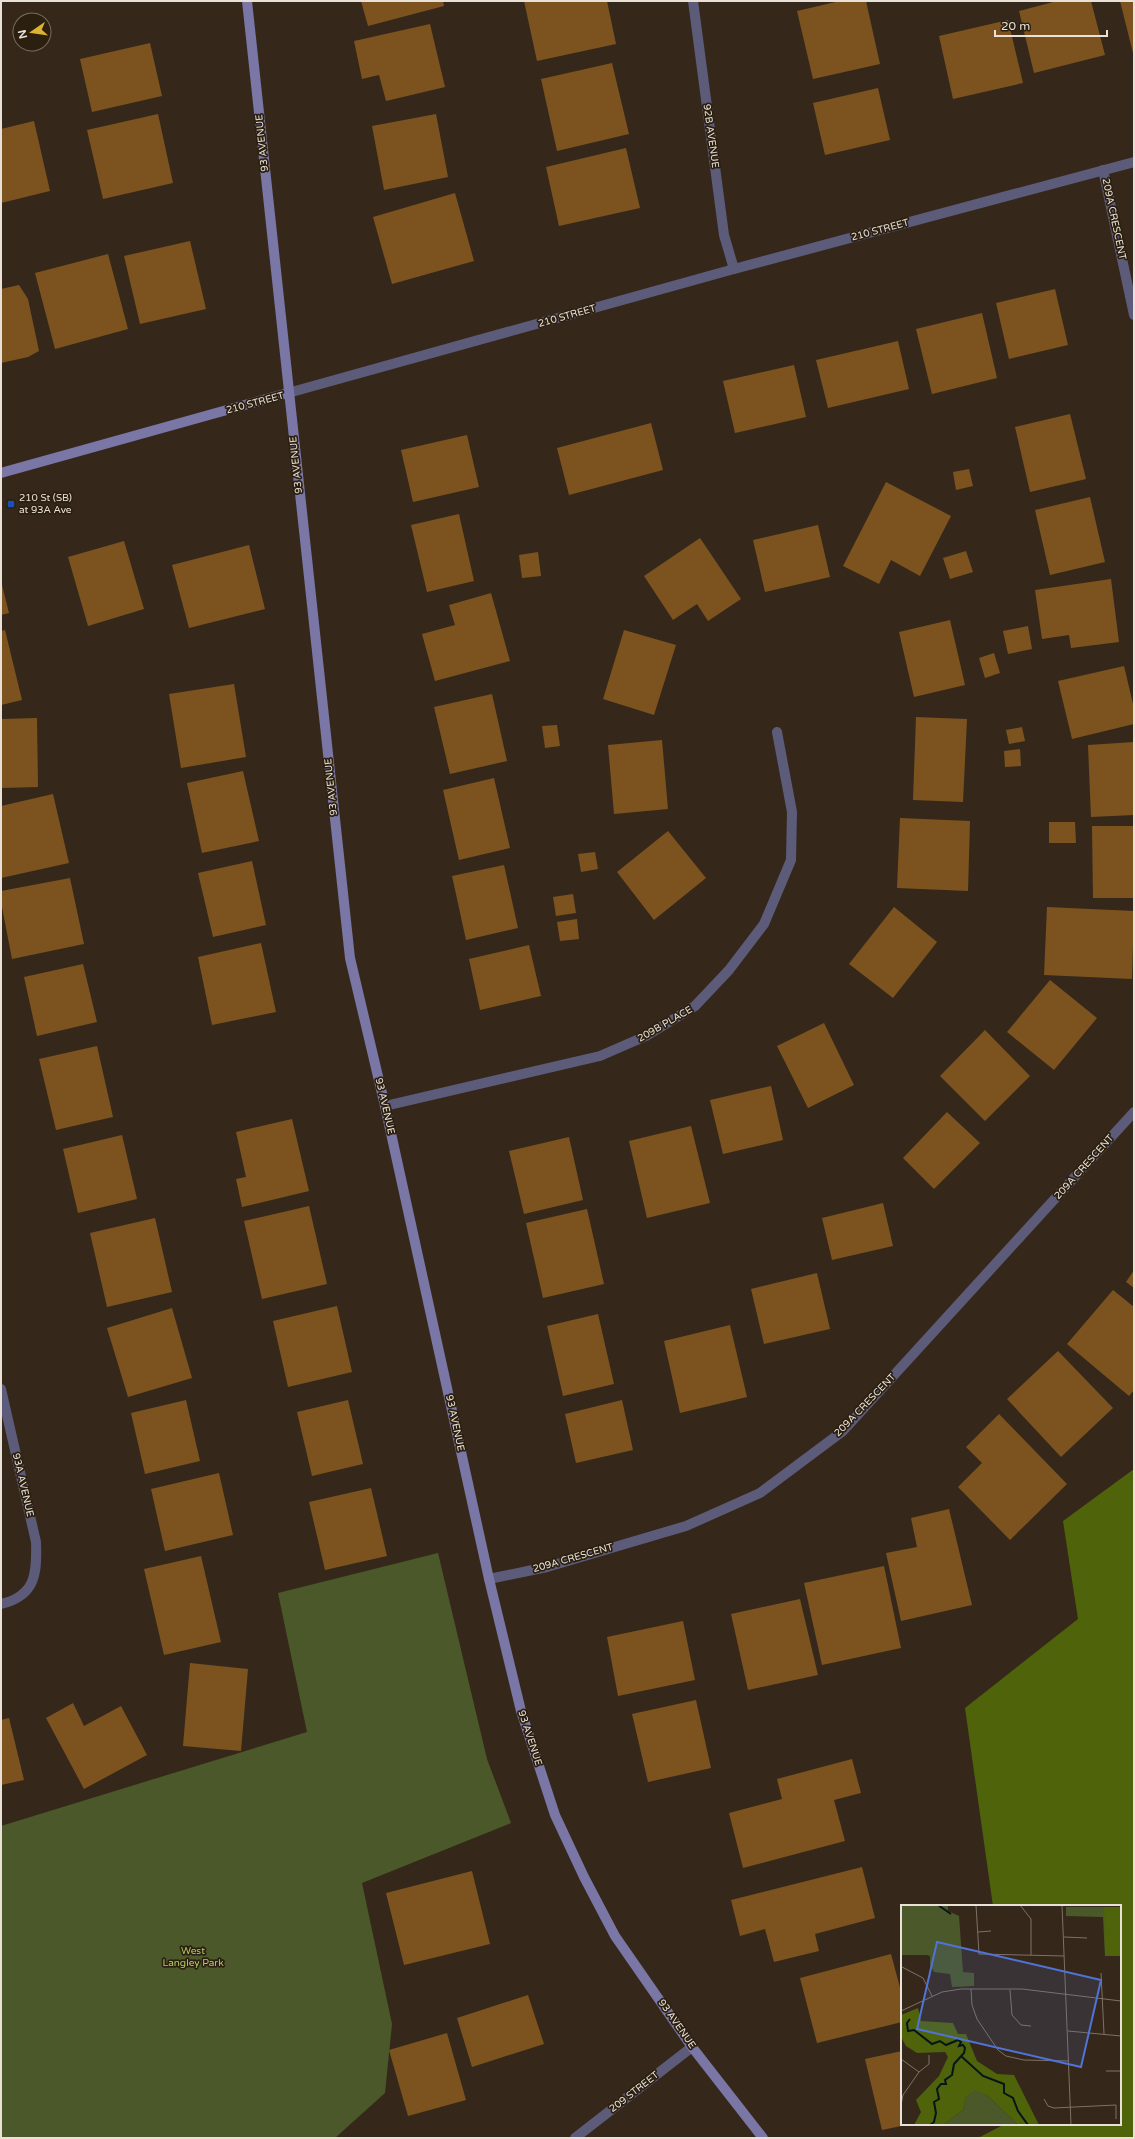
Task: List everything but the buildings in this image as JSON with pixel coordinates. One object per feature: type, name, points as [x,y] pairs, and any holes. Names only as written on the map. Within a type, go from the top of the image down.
[{"type":"street","name":"93 AVENUE","points":[[247,1],[350,958],[385,1106],[490,1579],[521,1711],[555,1815],[584,1877],[615,1936],[692,2047],[763,2138]]},
{"type":"street","name":"92B AVENUE","points":[[693,1],[724,236],[734,269]]},
{"type":"street","name":"210 STREET","points":[[1,473],[734,269],[1134,162]]},
{"type":"street","name":"209A CRESCENT","points":[[1103,170],[1134,315]]},
{"type":"street","name":"209B PLACE","points":[[385,1106],[600,1056],[646,1036],[696,1006],[729,970],[764,924],[791,860],[792,812],[777,732]]},
{"type":"street","name":"209A CRESCENT","points":[[490,1579],[547,1567],[686,1526],[760,1493],[843,1431],[1134,1112]]},
{"type":"street","name":"93A AVENUE","points":[[1,1389],[36,1542],[37,1566],[32,1583],[24,1595],[1,1604]]},
{"type":"street","name":"209 STREET","points":[[575,2138],[692,2047]]},
{"type":"green space","points":[[1134,1469],[1134,2138],[978,2138],[1003,2125],[1121,2125],[1121,1905],[993,1905],[965,1708],[1078,1619],[1063,1521]]},
{"type":"green space","name":"West Langley Park","points":[[438,1553],[487,1759],[511,1823],[362,1883],[392,2024],[385,2093],[335,2138],[1,2138],[1,1826],[307,1732],[278,1593]]},
{"type":"place","name":"210 St (SB) at 93A Ave","points":[[11,504]]}]
